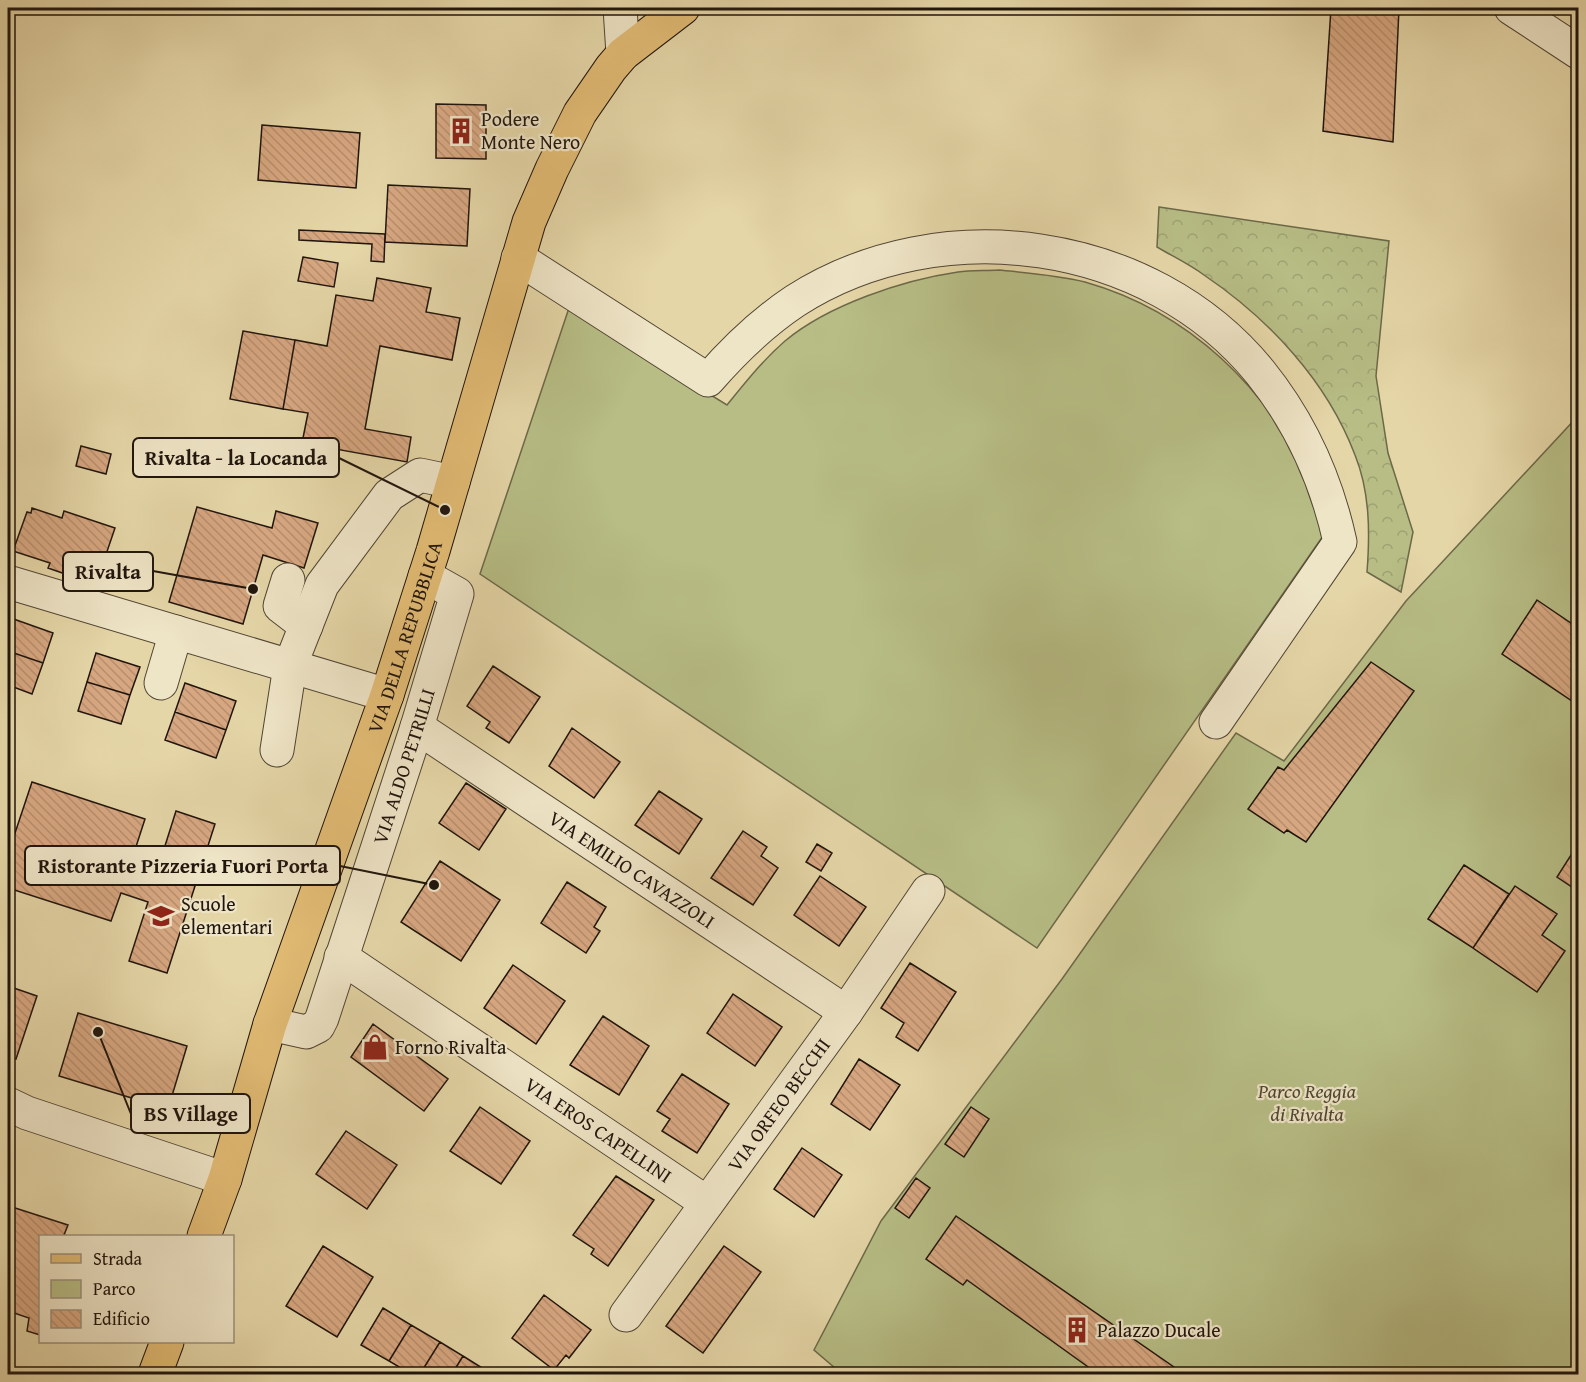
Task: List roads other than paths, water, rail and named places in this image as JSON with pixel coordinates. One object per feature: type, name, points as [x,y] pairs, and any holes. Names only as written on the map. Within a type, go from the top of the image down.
[{"type":"main road","name":"VIA DELLA REPUBBLICA","points":[[204,1235],[225,1179],[270,1024],[387,695],[425,576],[518,258],[540,195],[580,113],[611,68],[623,54],[683,8]]},
{"type":"main road","points":[[155,1374],[166,1343]]},
{"type":"street","points":[[620,8],[623,54]]},
{"type":"street","points":[[1511,8],[1578,52]]},
{"type":"street","points":[[518,258],[708,380],[734,350],[756,330],[796,301],[859,270],[906,255],[945,248],[985,246],[1063,254],[1100,264],[1170,296],[1232,343],[1259,370],[1282,401],[1316,461],[1332,504],[1340,542],[1216,722]]},
{"type":"street","points":[[277,750],[290,666],[322,585],[389,495],[420,475],[453,482]]},
{"type":"street","name":"VIA ALDO PETRILLI","points":[[270,1024],[306,1032],[318,1026],[417,727],[457,594],[425,576]]},
{"type":"street","points":[[288,580],[280,606],[306,626]]},
{"type":"street","points":[[8,582],[387,695]]},
{"type":"street","points":[[161,683],[176,632]]},
{"type":"street","name":"VIA EMILIO CAVAZZOLI","points":[[417,727],[846,1012]]},
{"type":"street","name":"VIA ORFEO BECCHI","points":[[626,1315],[846,1012],[928,891]]},
{"type":"street","name":"VIA EROS CAPELLINI","points":[[341,957],[707,1203]]},
{"type":"street","points":[[8,1104],[27,1113],[225,1179]]},
{"type":"place","name":"Podere Monte Nero","points":[[461,131]]},
{"type":"place","name":"Rivalta - la Locanda","points":[[445,510]]},
{"type":"place","name":"Rivalta","points":[[253,589]]},
{"type":"place","name":"Ristorante Pizzeria Fuori Porta","points":[[434,885]]},
{"type":"place","name":"Scuole elementari","points":[[161,916]]},
{"type":"place","name":"BS Village","points":[[98,1032]]},
{"type":"place","name":"Forno Rivalta","points":[[375,1047]]},
{"type":"place","name":"Palazzo Ducale","points":[[1077,1330]]},
{"type":"park label","name":"Parco Reggia di Rivalta","points":[[1307,1102]]}]
